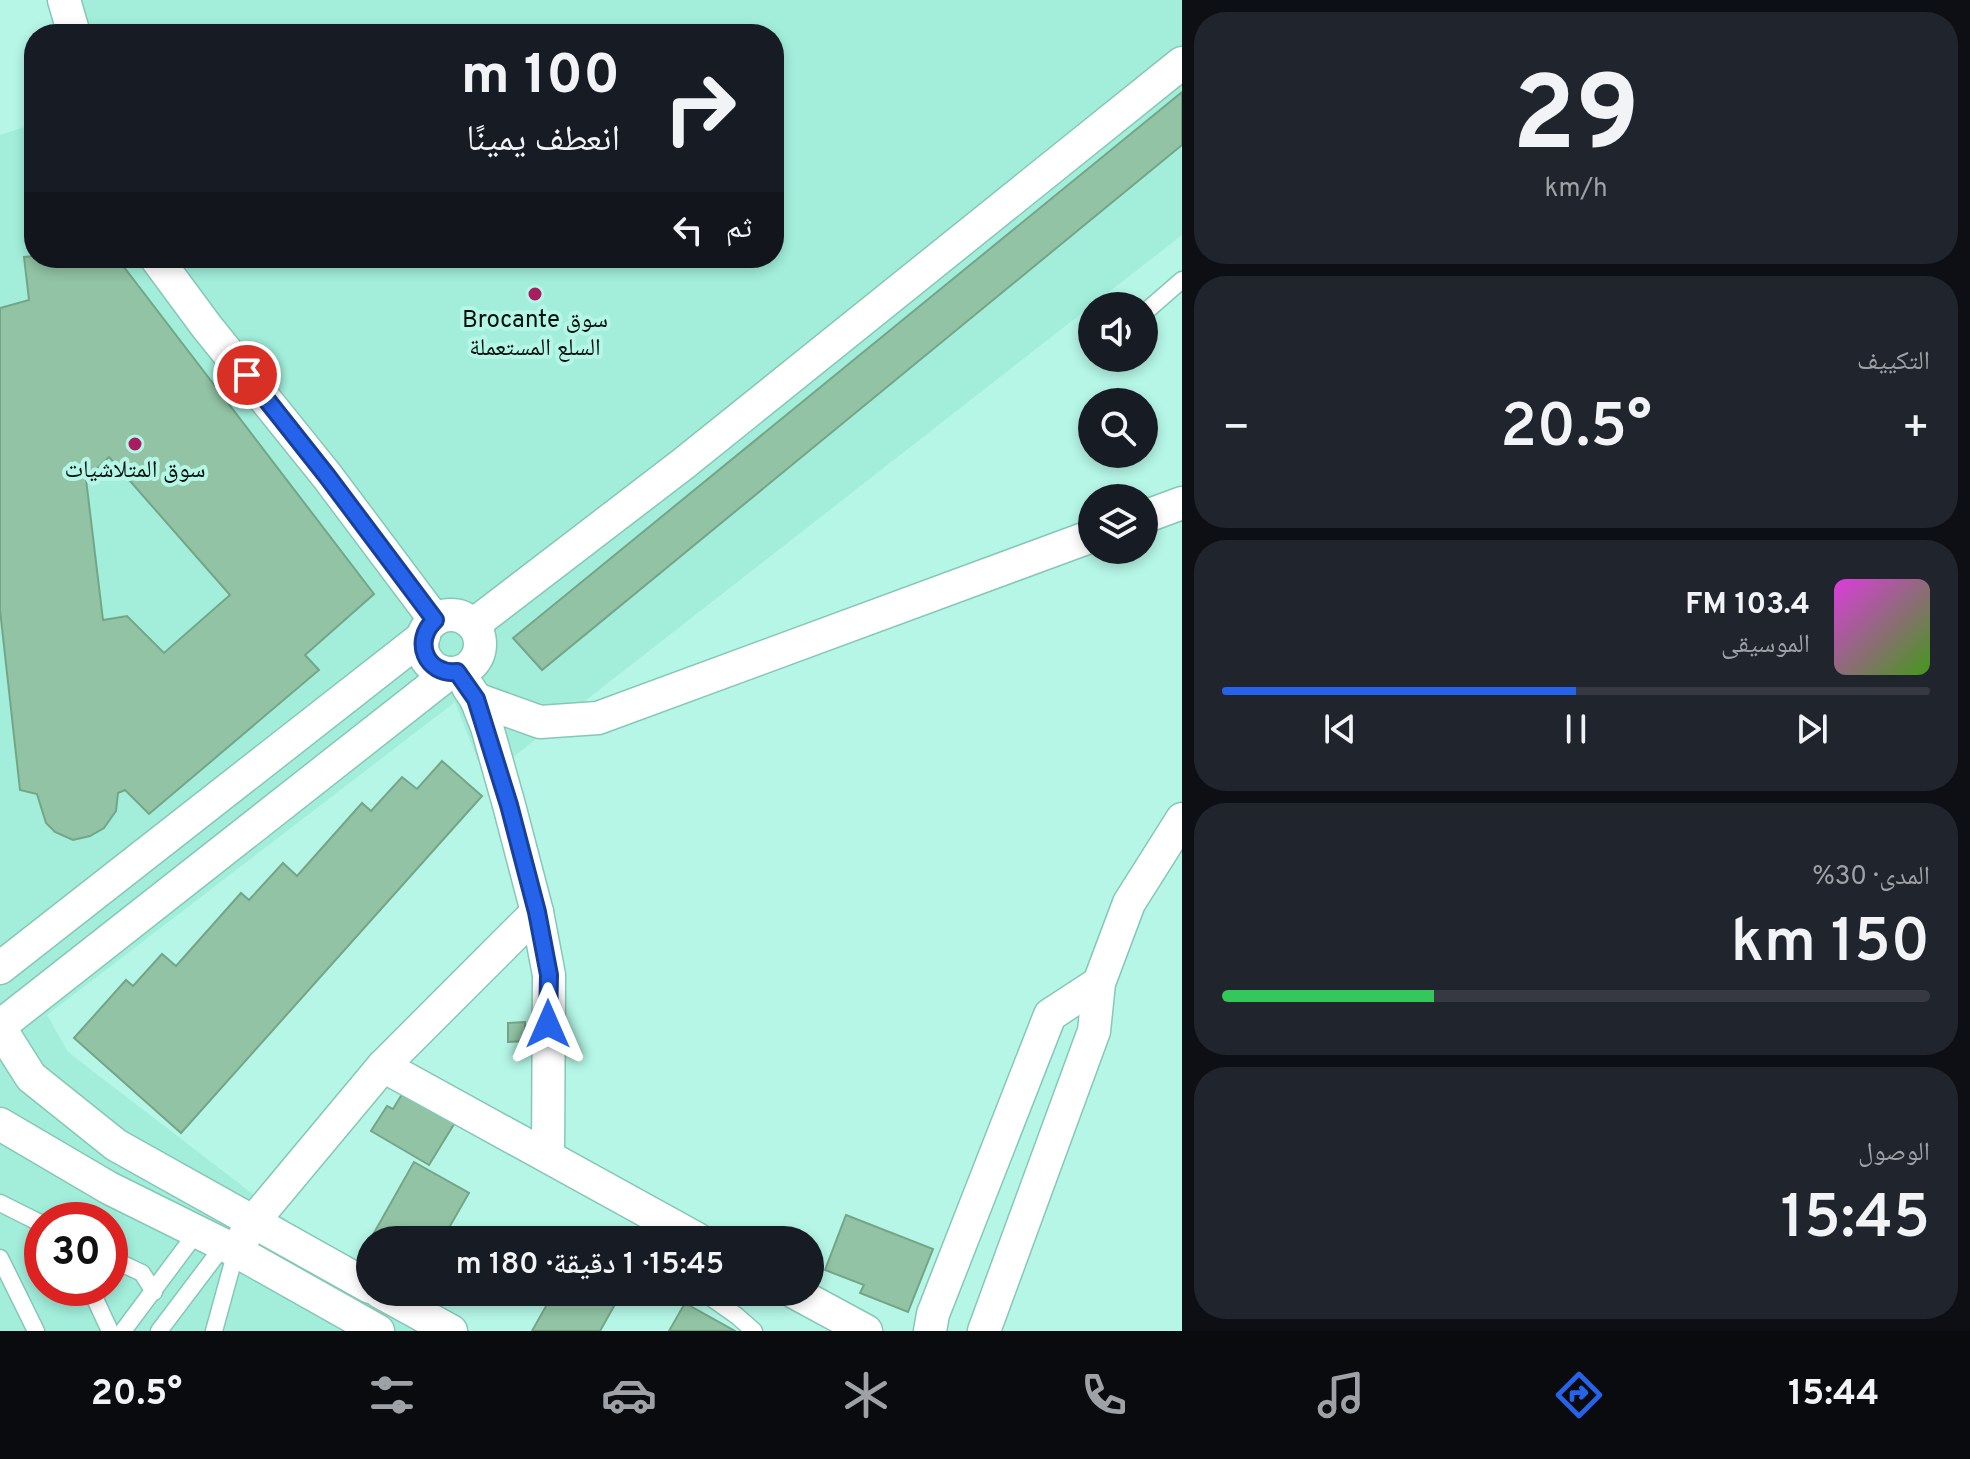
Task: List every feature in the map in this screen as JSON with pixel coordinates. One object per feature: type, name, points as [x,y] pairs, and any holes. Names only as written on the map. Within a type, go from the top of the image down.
[{"type":"street","points":[[64,0],[71,24]]},
{"type":"street","points":[[473,625],[695,454],[1182,63]]},
{"type":"street","points":[[163,268],[327,476],[429,628],[423,649],[427,661],[437,669],[453,673],[476,699],[498,766],[537,912],[549,975],[548,1156]]},
{"type":"street","points":[[1158,512],[1182,503]]},
{"type":"street","points":[[476,699],[540,722],[598,718],[1078,541]]},
{"type":"street","points":[[0,968],[429,628],[454,615],[473,625],[478,633],[479,653],[474,662],[453,673],[0,1027],[31,1077],[116,1145],[356,1279]]},
{"type":"street","points":[[984,1331],[1094,1031],[1099,983],[1129,903],[1182,819]]},
{"type":"street","points":[[219,1243],[252,1223],[383,1066],[537,912]]},
{"type":"street","points":[[930,1331],[933,1314],[1050,1015],[1099,983]]},
{"type":"street","points":[[383,1066],[548,1156],[650,1226]]},
{"type":"street","points":[[0,1124],[109,1188],[219,1243],[378,1331]]},
{"type":"street","points":[[405,1306],[451,1331]]},
{"type":"street","points":[[820,1306],[866,1331]]},
{"type":"lane","points":[[1158,301],[1182,280]]},
{"type":"lane","points":[[0,1203],[24,1215]]},
{"type":"lane","points":[[123,1331],[154,1292],[219,1243]]},
{"type":"lane","points":[[159,1331],[219,1243]]},
{"type":"lane","points":[[214,1331],[219,1243]]},
{"type":"lane","points":[[0,1258],[36,1331]]},
{"type":"lane","points":[[128,1266],[142,1273],[154,1292]]},
{"type":"lane","points":[[98,1306],[110,1331]]},
{"type":"lane","points":[[723,1306],[754,1331]]},
{"type":"shaded area","points":[[68,0],[1182,0],[1182,235],[1109,292],[1078,292],[1078,316],[485,779],[455,702],[47,1015],[68,1052],[356,1273],[356,1306],[410,1306],[452,1331],[0,1331],[0,135],[24,127],[24,268],[784,268],[784,24],[69,24]]},
{"type":"building","points":[[1182,92],[1182,145],[542,670],[513,638]]},
{"type":"building","name":"سوق المتلاشيات","points":[[25,268],[125,268],[374,594],[305,655],[319,670],[149,814],[125,790],[118,793],[116,811],[104,828],[90,836],[73,840],[55,832],[46,823],[37,794],[20,790],[0,610],[0,308],[29,300]],"holes":[[[109,457],[230,595],[164,653],[127,616],[103,620],[86,479]]]},
{"type":"building","points":[[442,761],[482,796],[181,1133],[74,1038],[126,980],[133,986],[162,954],[176,966],[241,893],[249,900],[283,863],[297,876],[362,803],[371,811],[402,777],[417,789]]},
{"type":"building","points":[[525,1022],[525,1041],[508,1042],[508,1023]]},
{"type":"building","points":[[407,1086],[459,1116],[429,1165],[371,1131],[387,1106],[393,1109]]},
{"type":"building","points":[[414,1162],[469,1193],[450,1226],[378,1226]]},
{"type":"building","points":[[846,1215],[933,1249],[908,1312],[860,1293],[864,1285],[825,1270]]},
{"type":"building","points":[[546,1306],[614,1306],[600,1331],[532,1331]]},
{"type":"building","points":[[683,1306],[690,1306],[735,1331],[669,1331]]},
{"type":"place","name":"Brocante سوق السلع المستعملة","points":[[535,294]]},
{"type":"place","name":"سوق المتلاشيات","points":[[135,444]]},
{"type":"route","points":[[247,375],[435,620],[424,636],[423,649],[427,661],[437,669],[457,672],[476,699],[487,727],[537,912],[549,975],[548,1024]]}]
